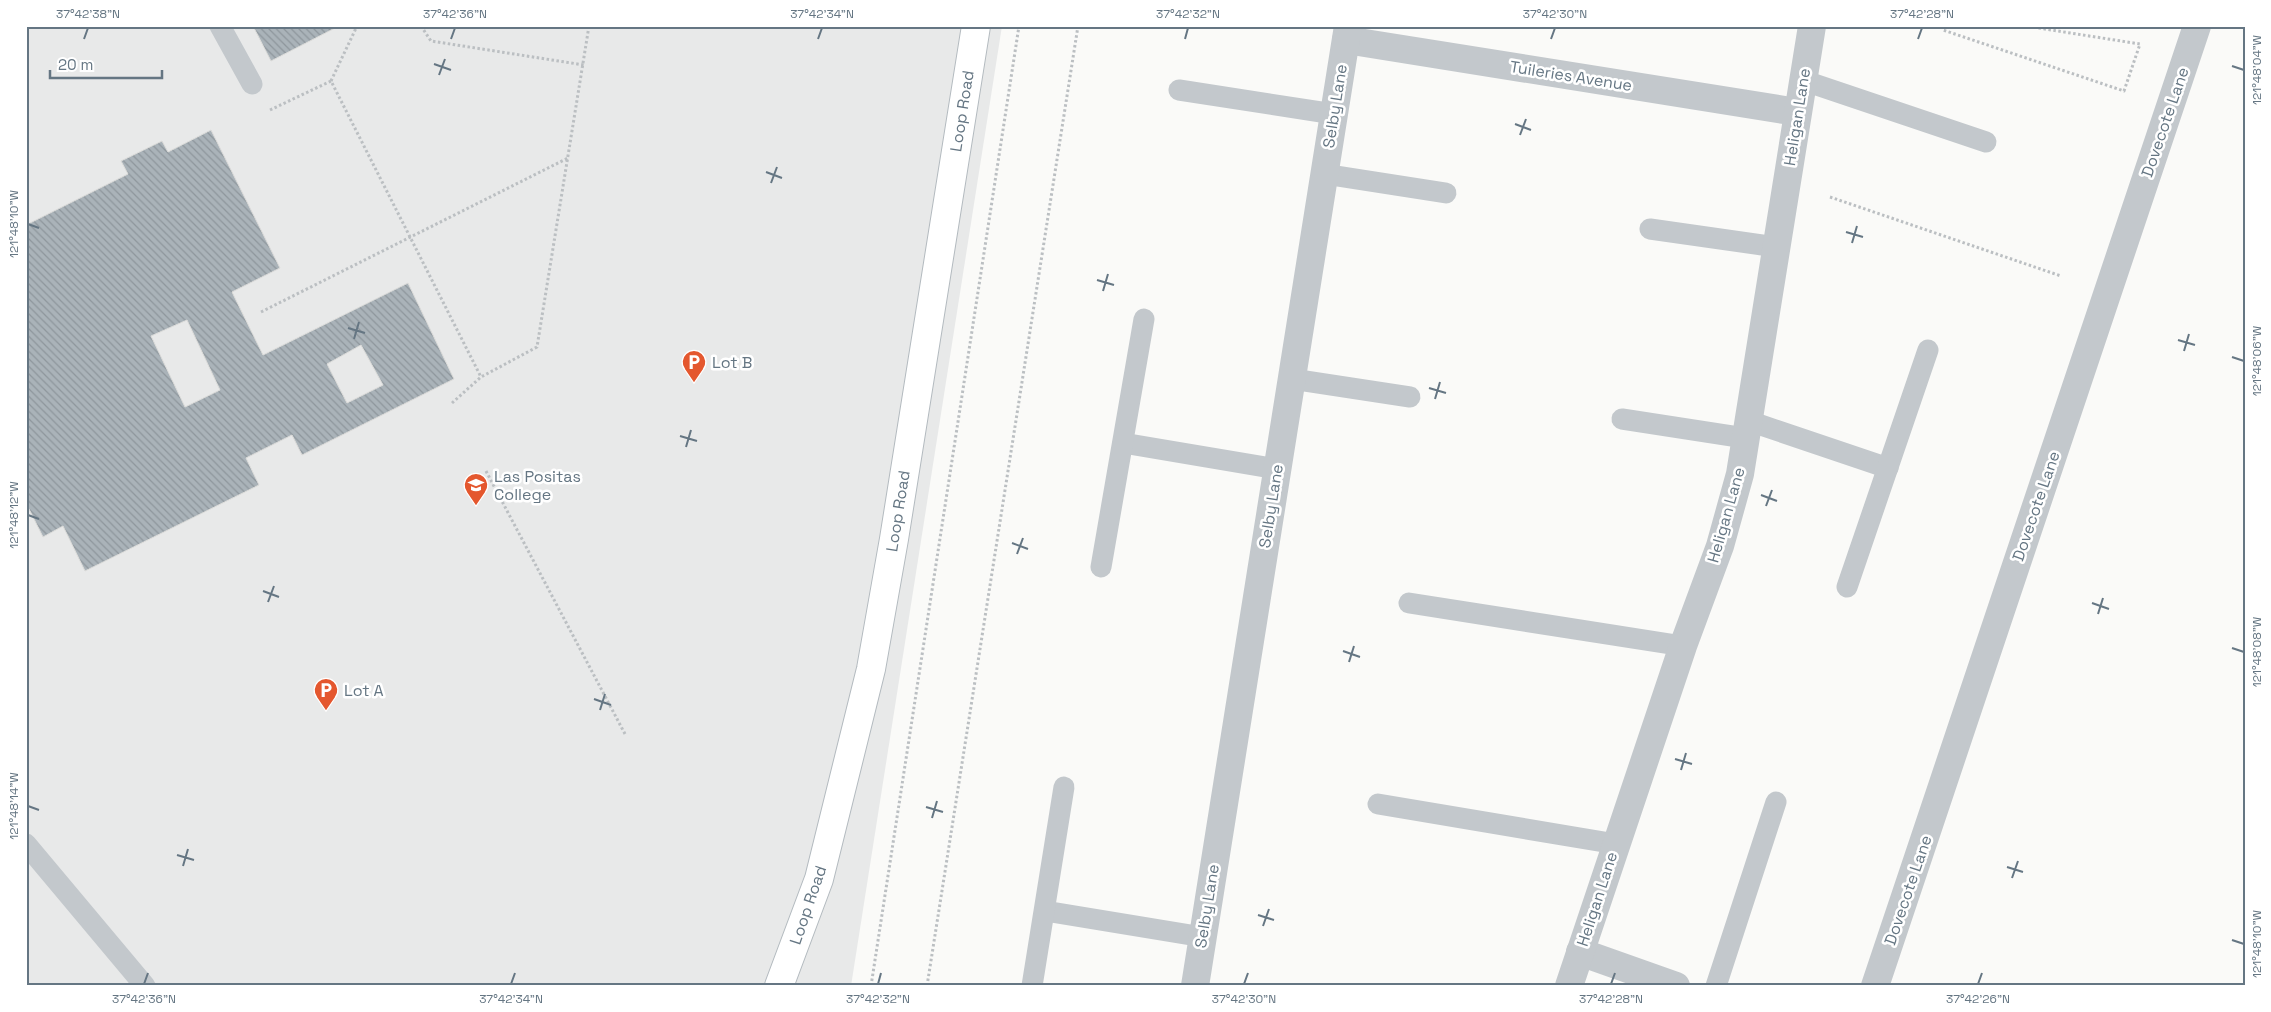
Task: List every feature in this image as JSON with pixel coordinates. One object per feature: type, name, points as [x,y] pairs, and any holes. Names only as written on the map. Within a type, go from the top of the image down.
[{"type":"street","name":"Loop Road","points":[[779,986],[819,879],[870,669],[896,529],[976,26]]},
{"type":"street","name":"Heligan Lane","points":[[1569,986],[1683,646],[1720,546],[1740,474],[1812,26]]},
{"type":"street","name":"Dovecote Lane","points":[[1875,986],[2197,26]]},
{"type":"street","name":"Tuileries Avenue","points":[[1347,33],[1797,112]]},
{"type":"street","name":"Selby Lane","points":[[1195,986],[1347,33]]},
{"type":"street","points":[[1580,952],[1676,986]]},
{"type":"lane","points":[[220,26],[252,84]]},
{"type":"lane","points":[[1802,80],[1986,142]]},
{"type":"lane","points":[[1179,90],[1334,114]]},
{"type":"lane","points":[[1324,174],[1446,193]]},
{"type":"lane","points":[[1650,229],[1776,248]]},
{"type":"lane","points":[[1101,567],[1144,319]]},
{"type":"lane","points":[[1847,587],[1928,350]]},
{"type":"lane","points":[[1292,379],[1410,396]]},
{"type":"lane","points":[[1622,419],[1747,430],[1888,468]]},
{"type":"lane","points":[[1123,443],[1277,469]]},
{"type":"lane","points":[[1409,603],[1683,646]]},
{"type":"lane","points":[[1032,986],[1064,787]]},
{"type":"lane","points":[[1716,986],[1776,802]]},
{"type":"lane","points":[[1378,804],[1616,844]]},
{"type":"lane","points":[[26,844],[145,986]]},
{"type":"lane","points":[[1045,911],[1203,936]]},
{"type":"path","points":[[252,84],[266,112],[332,81],[357,26]]},
{"type":"path","points":[[421,26],[431,41],[584,65]]},
{"type":"path","points":[[452,403],[481,377],[537,347],[589,26]]},
{"type":"path","points":[[871,986],[1020,26]]},
{"type":"path","points":[[927,986],[1078,26]]},
{"type":"path","points":[[1944,26],[1944,30],[2124,91],[2140,44],[2026,26]]},
{"type":"path","points":[[332,81],[481,377]]},
{"type":"path","points":[[261,312],[568,158]]},
{"type":"path","points":[[1830,197],[2061,276]]},
{"type":"path","points":[[486,471],[625,734]]},
{"type":"shaded area","name":"Las Positas College","points":[[26,26],[1002,26],[851,986],[26,986]]},
{"type":"building","points":[[253,26],[339,26],[271,61]]},
{"type":"building","points":[[211,130],[280,268],[232,292],[263,355],[408,283],[454,379],[302,455],[292,435],[246,458],[259,485],[85,571],[63,526],[43,537],[26,503],[26,225],[128,174],[121,161],[162,141],[168,152]],"holes":[[[187,320],[220,390],[185,407],[151,336]],[[361,345],[383,385],[347,403],[327,364]]]},
{"type":"place","name":"Lot B","points":[[694,383]]},
{"type":"place","name":"Las Positas College","points":[[476,506]]},
{"type":"place","name":"Lot A","points":[[326,711]]}]
